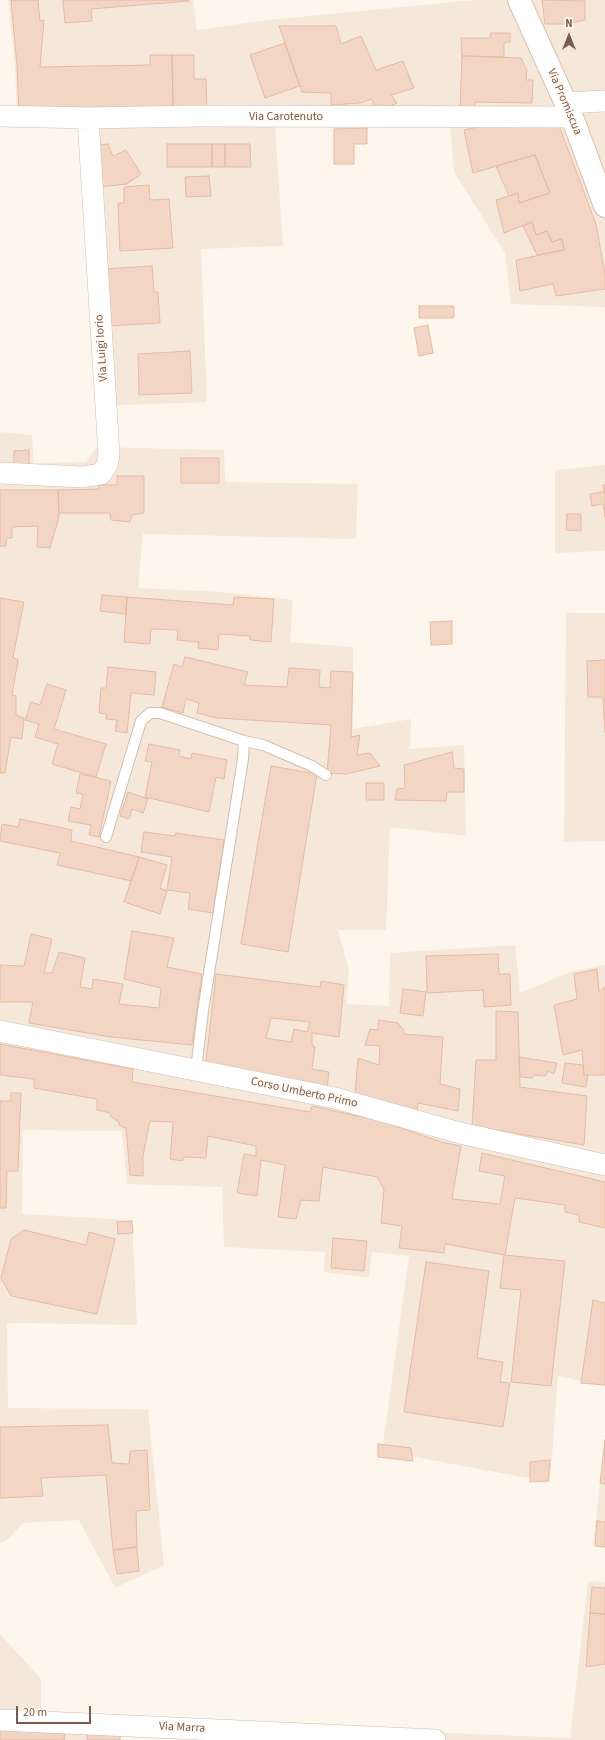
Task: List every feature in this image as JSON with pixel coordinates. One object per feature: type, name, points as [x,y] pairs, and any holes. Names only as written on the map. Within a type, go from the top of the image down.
[{"type":"street","name":"Via Promiscua","points":[[519,0],[569,110],[605,206]]},
{"type":"street","name":"Via Carotenuto","points":[[0,116],[88,118],[569,110],[605,101]]},
{"type":"street","name":"Via Luigi Iorio","points":[[0,473],[82,477],[101,474],[107,465],[109,454],[88,118]]},
{"type":"street","name":"Corso Umberto Primo","points":[[0,1031],[335,1098],[460,1133],[605,1165]]},
{"type":"street","name":"Via Marra","points":[[0,1720],[435,1740]]},
{"type":"lane","points":[[106,837],[141,720],[150,713],[160,713],[244,741],[263,745],[312,766],[326,775]]},
{"type":"lane","points":[[196,1070],[203,1011],[243,759],[244,741]]},
{"type":"shaded area","points":[[8,0],[193,0],[197,30],[268,20],[474,0],[605,0],[605,307],[511,304],[505,253],[454,172],[450,126],[275,125],[283,246],[201,249],[207,402],[97,406],[78,124],[17,124],[15,66]]},
{"type":"shaded area","points":[[0,432],[32,435],[34,463],[86,462],[96,447],[224,450],[225,482],[358,484],[356,539],[143,534],[138,588],[222,592],[293,600],[290,642],[353,647],[353,729],[411,719],[410,749],[464,745],[466,836],[390,827],[386,930],[338,930],[349,970],[346,1004],[389,1006],[390,953],[515,945],[520,993],[570,972],[605,965],[605,1386],[558,1376],[550,1482],[382,1451],[409,1256],[372,1252],[369,1278],[324,1272],[325,1252],[224,1247],[222,1187],[127,1184],[122,1131],[23,1130],[22,1214],[132,1220],[137,1325],[7,1323],[8,1408],[148,1409],[164,1565],[115,1588],[79,1520],[23,1523],[6,1541],[0,1543]]},
{"type":"shaded area","points":[[605,465],[605,551],[555,553],[555,470]]},
{"type":"shaded area","points":[[566,613],[605,613],[605,841],[564,842]]},
{"type":"shaded area","points":[[605,1439],[605,1546],[593,1545]]},
{"type":"shaded area","points":[[588,1581],[605,1582],[605,1740],[331,1740],[331,1728],[570,1738]]},
{"type":"shaded area","points":[[0,1634],[41,1679],[41,1713],[116,1740],[0,1740]]},
{"type":"building","points":[[11,0],[38,0],[40,21],[44,20],[40,67],[150,65],[150,55],[172,55],[173,110],[19,112],[17,66]]},
{"type":"building","points":[[63,0],[189,1],[91,9],[92,21],[65,23]]},
{"type":"building","points":[[542,0],[585,1],[585,20],[566,24],[545,24]]},
{"type":"building","points":[[279,26],[336,26],[341,44],[361,36],[376,70],[403,61],[414,88],[391,95],[397,103],[376,112],[372,99],[360,103],[331,105],[331,93],[302,92]]},
{"type":"building","points":[[491,33],[510,33],[510,42],[504,43],[504,57],[462,56],[461,38],[490,38]]},
{"type":"building","points":[[285,43],[300,86],[265,98],[250,55]]},
{"type":"building","points":[[172,55],[194,55],[194,79],[206,79],[207,109],[173,110]]},
{"type":"building","points":[[462,56],[521,58],[527,70],[526,80],[533,80],[532,103],[475,102],[475,110],[460,110]]},
{"type":"building","points":[[476,123],[558,123],[596,224],[605,274],[605,289],[556,296],[553,284],[520,291],[516,260],[564,250],[562,239],[552,242],[547,231],[536,235],[532,222],[504,233],[496,200],[518,193],[519,203],[550,193],[535,155],[473,173],[464,130],[478,127]]},
{"type":"building","points":[[367,128],[367,144],[354,144],[354,164],[334,164],[334,129]]},
{"type":"building","points":[[108,144],[113,156],[126,150],[141,174],[127,184],[100,187],[99,145]]},
{"type":"building","points":[[167,144],[212,144],[212,167],[167,167]]},
{"type":"building","points":[[212,144],[225,144],[225,167],[212,167]]},
{"type":"building","points":[[225,144],[250,144],[251,167],[225,167]]},
{"type":"building","points":[[535,155],[550,193],[519,203],[518,193],[509,196],[496,166]]},
{"type":"building","points":[[209,176],[211,196],[186,197],[185,177]]},
{"type":"building","points":[[149,185],[150,200],[169,199],[173,248],[120,251],[118,203],[124,203],[124,187]]},
{"type":"building","points":[[532,222],[536,235],[547,231],[552,242],[562,239],[564,250],[537,255],[523,226]]},
{"type":"building","points":[[152,266],[154,292],[158,292],[160,323],[109,326],[105,269]]},
{"type":"building","points":[[419,306],[454,306],[454,318],[419,318]]},
{"type":"building","points":[[428,325],[433,353],[419,356],[414,328]]},
{"type":"building","points":[[190,351],[192,393],[139,395],[138,354]]},
{"type":"building","points":[[29,450],[29,472],[14,473],[14,451]]},
{"type":"building","points":[[181,458],[219,458],[219,483],[181,483]]},
{"type":"building","points":[[117,476],[144,476],[144,513],[132,515],[130,522],[111,520],[110,513],[59,513],[58,490],[99,489],[99,485],[117,485]]},
{"type":"building","points":[[603,485],[605,485],[605,517],[603,504],[592,506],[590,494],[604,492]]},
{"type":"building","points":[[0,490],[58,490],[59,517],[50,548],[37,547],[38,526],[12,527],[12,538],[7,538],[6,546],[0,546]]},
{"type":"building","points":[[567,514],[581,514],[581,531],[566,530]]},
{"type":"building","points":[[102,595],[127,597],[126,614],[100,611]]},
{"type":"building","points":[[127,597],[233,605],[234,597],[274,599],[271,642],[250,640],[250,636],[219,634],[218,650],[198,648],[199,642],[177,640],[178,630],[151,629],[150,644],[124,642]]},
{"type":"building","points":[[0,598],[24,602],[13,657],[18,660],[12,695],[16,696],[16,715],[24,718],[22,739],[11,737],[5,773],[0,773]]},
{"type":"building","points":[[452,621],[452,644],[431,645],[430,622]]},
{"type":"building","points":[[185,657],[248,672],[244,685],[287,687],[289,668],[320,670],[319,687],[330,688],[331,671],[353,672],[351,737],[360,735],[357,755],[370,753],[380,766],[346,774],[327,773],[331,725],[217,718],[197,713],[199,703],[186,699],[183,713],[162,707],[174,664],[182,667]]},
{"type":"building","points":[[605,660],[605,733],[603,697],[588,697],[587,661]]},
{"type":"building","points":[[108,667],[156,672],[154,695],[131,693],[127,733],[115,731],[117,720],[106,719],[107,714],[99,713],[101,688],[106,688]]},
{"type":"building","points":[[47,684],[66,690],[54,729],[106,744],[96,777],[52,764],[58,744],[35,737],[39,724],[25,720],[31,702],[40,705]]},
{"type":"building","points":[[149,744],[180,750],[179,756],[191,759],[192,753],[227,760],[224,779],[216,777],[209,812],[145,797],[152,762],[145,761]]},
{"type":"building","points":[[452,752],[454,768],[464,769],[464,792],[447,792],[446,801],[395,800],[397,789],[405,788],[404,765]]},
{"type":"building","points":[[271,766],[317,774],[288,952],[241,944]]},
{"type":"building","points":[[80,774],[111,781],[99,837],[89,835],[91,825],[68,821],[71,807],[80,809],[83,794],[76,793]]},
{"type":"building","points":[[366,783],[384,783],[384,800],[366,800]]},
{"type":"building","points":[[128,792],[148,799],[143,813],[132,809],[129,819],[120,816]]},
{"type":"building","points":[[20,819],[72,830],[71,841],[139,857],[132,881],[57,865],[60,853],[0,841],[2,824],[18,827]]},
{"type":"building","points":[[144,832],[175,836],[176,833],[224,840],[213,913],[188,909],[190,893],[167,890],[172,857],[141,852]]},
{"type":"building","points":[[139,857],[167,865],[160,888],[167,891],[160,914],[124,902]]},
{"type":"building","points":[[132,931],[174,938],[167,967],[202,974],[192,1045],[111,1037],[29,1023],[33,1002],[0,1002],[0,965],[24,966],[31,934],[52,939],[44,973],[52,973],[59,952],[85,958],[80,987],[92,989],[93,979],[123,984],[119,1004],[159,1008],[161,988],[124,979]]},
{"type":"building","points":[[498,954],[499,974],[510,974],[511,1005],[484,1007],[483,990],[427,993],[426,956]]},
{"type":"building","points":[[597,969],[599,991],[605,987],[605,1075],[584,1075],[582,1050],[563,1055],[554,1005],[577,999],[574,974]]},
{"type":"building","points":[[216,974],[320,987],[321,981],[344,985],[339,1037],[312,1033],[312,1045],[315,1047],[312,1069],[329,1072],[327,1088],[206,1062]],"holes":[[[271,1018],[310,1022],[307,1032],[294,1029],[291,1042],[266,1038]]]},
{"type":"building","points":[[403,989],[426,992],[423,1016],[400,1013]]},
{"type":"building","points":[[496,1011],[518,1012],[520,1087],[587,1096],[584,1145],[472,1126],[476,1060],[496,1060]]},
{"type":"building","points":[[379,1020],[398,1023],[404,1030],[404,1034],[443,1037],[440,1084],[460,1089],[458,1111],[418,1103],[417,1110],[355,1094],[358,1058],[379,1065],[380,1046],[365,1045],[370,1029],[378,1030]]},
{"type":"building","points":[[0,1044],[133,1069],[132,1082],[310,1112],[312,1106],[381,1121],[441,1142],[461,1146],[452,1199],[500,1204],[505,1176],[479,1171],[482,1153],[605,1182],[605,1228],[579,1222],[579,1215],[565,1212],[565,1205],[515,1198],[505,1255],[445,1244],[444,1253],[399,1248],[402,1226],[381,1223],[384,1189],[377,1177],[323,1167],[319,1201],[301,1200],[296,1219],[278,1217],[285,1165],[261,1160],[257,1196],[237,1193],[244,1154],[256,1156],[256,1146],[208,1136],[206,1158],[184,1157],[182,1161],[170,1159],[173,1122],[150,1121],[143,1156],[143,1176],[130,1175],[126,1128],[120,1126],[119,1122],[111,1117],[110,1113],[97,1110],[97,1099],[34,1088],[34,1079],[0,1075]]},
{"type":"building","points":[[519,1057],[557,1063],[554,1074],[548,1071],[545,1076],[534,1075],[532,1078],[520,1077]]},
{"type":"building","points":[[565,1063],[583,1065],[584,1075],[588,1075],[586,1087],[562,1083]]},
{"type":"building","points":[[11,1093],[21,1093],[18,1171],[7,1171],[6,1208],[0,1208],[0,1101],[11,1101]]},
{"type":"building","points":[[132,1221],[133,1233],[118,1234],[117,1222]]},
{"type":"building","points":[[24,1230],[86,1245],[89,1232],[115,1239],[97,1314],[11,1296],[1,1278],[11,1239]]},
{"type":"building","points":[[333,1238],[367,1241],[364,1271],[331,1268]]},
{"type":"building","points":[[504,1255],[565,1261],[551,1386],[511,1382],[521,1290],[500,1288]]},
{"type":"building","points":[[426,1262],[489,1271],[477,1358],[503,1362],[500,1382],[510,1383],[503,1427],[404,1412]]},
{"type":"building","points":[[593,1300],[605,1303],[605,1385],[581,1383]]},
{"type":"building","points":[[108,1425],[112,1463],[129,1464],[130,1451],[147,1450],[150,1510],[136,1511],[137,1547],[113,1550],[106,1475],[41,1478],[43,1496],[0,1498],[0,1427]]},
{"type":"building","points":[[605,1440],[605,1484],[600,1483]]},
{"type":"building","points":[[378,1444],[411,1448],[413,1461],[378,1457]]},
{"type":"building","points":[[550,1460],[548,1481],[530,1482],[530,1462]]},
{"type":"building","points":[[597,1521],[605,1522],[605,1547],[595,1546]]},
{"type":"building","points":[[137,1547],[139,1571],[117,1574],[113,1550]]},
{"type":"building","points":[[592,1587],[605,1588],[605,1614],[590,1613]]},
{"type":"building","points":[[590,1613],[605,1614],[605,1664],[586,1667]]},
{"type":"building","points":[[0,1729],[65,1734],[64,1740],[0,1740]]},
{"type":"building","points":[[87,1734],[120,1735],[120,1740],[87,1740]]}]
